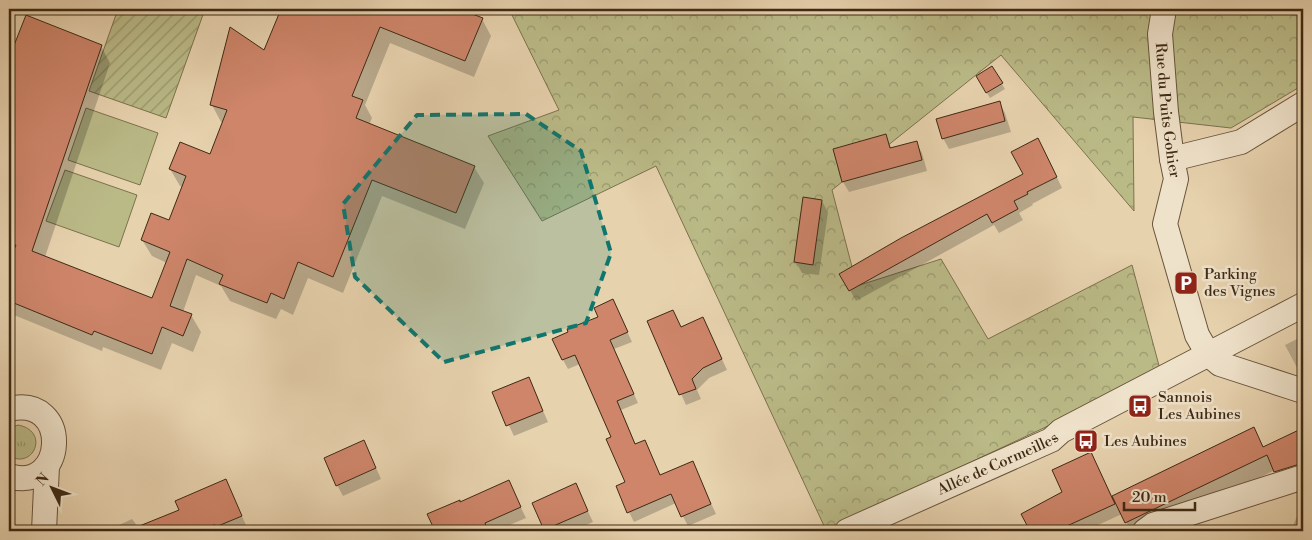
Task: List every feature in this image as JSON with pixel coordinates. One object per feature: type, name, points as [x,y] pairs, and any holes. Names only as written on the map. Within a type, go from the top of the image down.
[{"type":"street","name":"Rue du Puits Gohier","points":[[1164,9],[1160,34],[1166,112],[1176,179],[1165,224],[1197,334],[1208,354]]},
{"type":"street","points":[[1172,159],[1241,142],[1303,104]]},
{"type":"street","name":"Allée de Cormeilles","points":[[847,531],[1050,440],[1061,431],[1303,305]]},
{"type":"street","points":[[1208,354],[1220,364],[1303,391]]},
{"type":"street","points":[[9,409],[21,407],[31,409],[41,414],[52,427],[55,440],[53,454],[47,466],[44,521]]},
{"type":"street","points":[[12,477],[32,476],[47,466]]},
{"type":"street","points":[[12,477],[25,486],[44,521]]},
{"type":"street","points":[[1145,531],[1153,525],[1303,477]]},
{"type":"highlighted area","points":[[526,114],[581,151],[611,253],[586,323],[444,362],[355,277],[343,204],[417,115]]},
{"type":"green space","points":[[118,9],[205,9],[166,118],[89,91]]},
{"type":"green space","points":[[509,9],[1303,9],[1303,85],[1231,128],[1133,117],[1134,211],[1001,55],[832,190],[857,286],[941,259],[988,339],[1132,265],[1161,373],[826,530],[656,166],[542,221],[488,136],[559,110]]},
{"type":"green space","points":[[86,108],[158,133],[140,185],[68,160]]},
{"type":"green space","points":[[65,170],[137,195],[119,247],[46,221]]},
{"type":"green space","points":[[18,425],[34,434],[36,441],[35,448],[31,454],[25,458],[18,459],[9,456],[9,428]]},
{"type":"building","points":[[281,9],[459,9],[483,18],[465,61],[380,27],[352,96],[363,100],[356,118],[475,166],[456,213],[372,180],[333,277],[298,262],[284,299],[271,293],[267,303],[219,284],[223,275],[187,259],[170,306],[192,314],[183,336],[162,327],[152,354],[94,331],[92,335],[9,301],[9,262],[16,245],[9,244],[9,58],[26,15],[102,45],[32,251],[152,298],[170,252],[141,240],[151,213],[169,220],[186,176],[169,169],[180,142],[210,154],[227,110],[210,105],[230,27],[264,50]]},
{"type":"building","points":[[992,66],[1003,83],[986,93],[976,76]]},
{"type":"building","points":[[1000,101],[1005,121],[942,139],[936,119]]},
{"type":"building","points":[[886,134],[890,148],[917,141],[922,160],[842,182],[833,149]]},
{"type":"building","points":[[1038,138],[1057,177],[1027,192],[1028,194],[1014,201],[1018,209],[992,223],[987,214],[849,291],[839,274],[901,238],[1023,174],[1011,152]]},
{"type":"building","points":[[803,197],[822,200],[813,265],[794,262]]},
{"type":"building","points":[[613,299],[628,332],[610,340],[634,394],[617,401],[635,444],[645,440],[660,475],[693,461],[711,504],[681,517],[671,494],[627,513],[616,486],[625,482],[606,439],[611,437],[575,355],[562,360],[552,339],[568,332],[567,329],[598,317],[594,308]]},
{"type":"building","points":[[673,310],[681,327],[703,317],[722,359],[703,368],[692,379],[696,389],[679,395],[647,321]]},
{"type":"building","points":[[529,377],[543,411],[506,426],[492,392]]},
{"type":"building","points":[[1254,427],[1263,447],[1303,428],[1303,463],[1274,472],[1267,455],[1125,523],[1112,496]]},
{"type":"building","points":[[364,440],[376,468],[336,486],[324,458]]},
{"type":"building","points":[[1091,452],[1115,504],[1056,531],[1030,531],[1021,514],[1062,492],[1052,470]]},
{"type":"building","points":[[226,479],[242,516],[218,526],[214,525],[199,531],[127,531],[179,510],[175,501]]},
{"type":"building","points":[[509,480],[521,507],[485,523],[488,531],[435,531],[427,514],[460,500],[460,502]]},
{"type":"building","points":[[576,483],[588,511],[544,530],[532,503]]},
{"type":"place","name":"Parking des Vignes","points":[[1186,283]]},
{"type":"place","name":"Sannois Les Aubines","points":[[1140,406]]},
{"type":"place","name":"Les Aubines","points":[[1086,441]]}]
